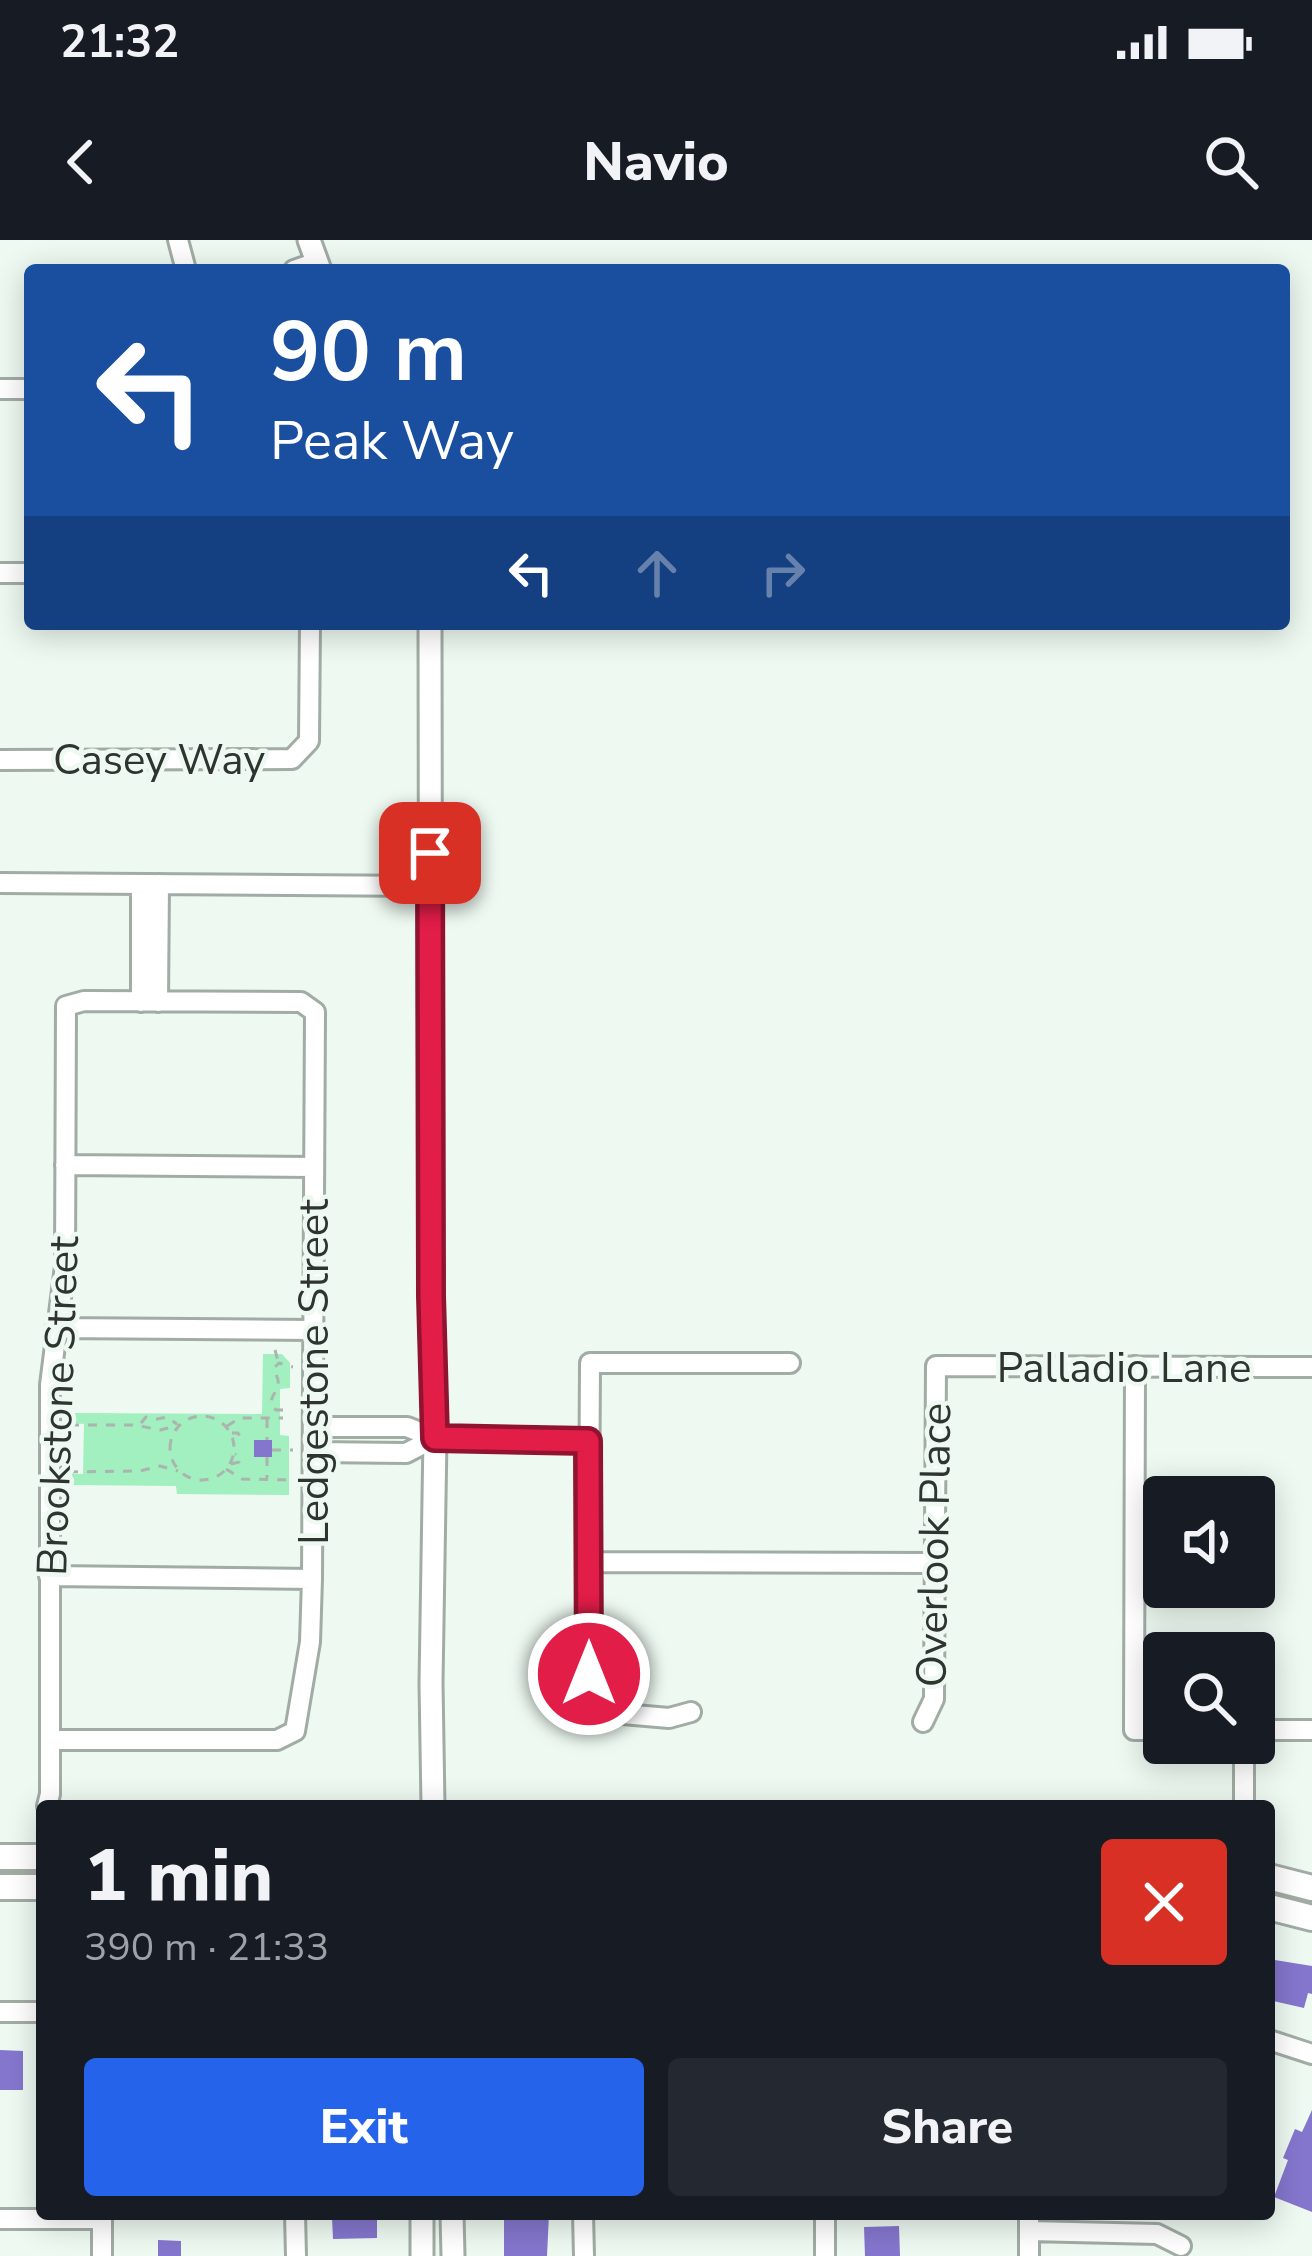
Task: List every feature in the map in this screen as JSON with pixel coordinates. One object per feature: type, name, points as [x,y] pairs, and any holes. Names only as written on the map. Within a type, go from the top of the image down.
[{"type":"main road","points":[[0,1857],[36,1857]]},
{"type":"main road","points":[[1275,1879],[1312,1888]]},
{"type":"main road","points":[[0,1887],[36,1888]]},
{"type":"main road","points":[[1275,1909],[1312,1918]]},
{"type":"street","name":"Casey Way","points":[[0,760],[292,759],[309,740],[310,630]]},
{"type":"street","points":[[430,630],[433,1800]]},
{"type":"street","points":[[0,883],[431,886]]},
{"type":"street","points":[[150,884],[150,1002]]},
{"type":"street","name":"Brookstone Street","points":[[48,1800],[50,1384],[65,1266],[66,1006],[84,1000],[150,1002]]},
{"type":"street","name":"Ledgestone Street","points":[[50,1740],[277,1740],[295,1731],[310,1642],[312,1579],[303,1451],[313,1427],[315,1012],[301,1002],[150,1002]]},
{"type":"street","points":[[65,1165],[314,1167]]},
{"type":"street","points":[[56,1328],[313,1330]]},
{"type":"street","points":[[691,1712],[669,1718],[588,1711],[590,1363],[790,1363]]},
{"type":"street","name":"Palladio Lane","points":[[936,1366],[1312,1367]]},
{"type":"street","name":"Overlook Place","points":[[923,1722],[934,1699],[936,1366]]},
{"type":"street","points":[[1136,1366],[1134,1730],[1143,1730]]},
{"type":"street","points":[[313,1427],[406,1427],[435,1438],[588,1441]]},
{"type":"street","points":[[303,1451],[406,1453],[435,1438]]},
{"type":"street","points":[[589,1562],[935,1563]]},
{"type":"street","points":[[49,1576],[312,1579]]},
{"type":"street","points":[[1275,1730],[1312,1730]]},
{"type":"street","points":[[1244,1764],[1244,1800]]},
{"type":"street","points":[[0,2012],[36,2012]]},
{"type":"street","points":[[1275,2042],[1312,2054]]},
{"type":"street","points":[[0,2219],[36,2219]]},
{"type":"street","points":[[101,2256],[102,2220]]},
{"type":"street","points":[[296,2220],[296,2256]]},
{"type":"street","points":[[422,2220],[422,2256]]},
{"type":"street","points":[[452,2220],[453,2256]]},
{"type":"street","points":[[583,2220],[584,2256]]},
{"type":"street","points":[[825,2220],[825,2256]]},
{"type":"street","points":[[1029,2256],[1029,2223],[1157,2234],[1181,2246]]},
{"type":"path","points":[[275,1350],[279,1363],[293,1367]]},
{"type":"path","points":[[279,1363],[274,1368],[278,1383],[270,1400],[274,1408],[284,1410]]},
{"type":"path","points":[[68,1472],[140,1471],[160,1466],[200,1480],[211,1479],[228,1466],[234,1453],[231,1433],[208,1416],[160,1430],[69,1425]]},
{"type":"path","points":[[141,1426],[146,1417],[172,1418],[179,1426]]},
{"type":"path","points":[[226,1426],[240,1418],[284,1418]]},
{"type":"path","points":[[267,1418],[267,1440]]},
{"type":"path","points":[[179,1426],[171,1454],[180,1471]]},
{"type":"path","points":[[160,1430],[171,1443]]},
{"type":"path","points":[[272,1450],[303,1451]]},
{"type":"path","points":[[160,1466],[171,1454]]},
{"type":"path","points":[[267,1457],[267,1480]]},
{"type":"path","points":[[228,1466],[242,1479],[293,1480]]},
{"type":"green space","points":[[263,1354],[282,1354],[290,1363],[290,1388],[280,1389],[280,1435],[289,1436],[289,1495],[177,1494],[176,1486],[72,1485],[72,1474],[83,1474],[84,1424],[72,1423],[72,1413],[262,1414]]},
{"type":"building","points":[[254,1440],[272,1440],[272,1457],[254,1457]]},
{"type":"building","points":[[1275,1960],[1312,1966],[1312,1994],[1308,1993],[1304,2008],[1275,2001]]},
{"type":"building","points":[[0,2050],[23,2051],[23,2090],[0,2090]]},
{"type":"building","points":[[1312,2110],[1312,2212],[1275,2197],[1288,2160],[1283,2158],[1295,2129],[1302,2132]]},
{"type":"building","points":[[332,2220],[377,2220],[377,2238],[333,2239]]},
{"type":"building","points":[[504,2220],[549,2220],[547,2256],[504,2256]]},
{"type":"building","points":[[899,2226],[900,2256],[865,2256],[864,2227]]},
{"type":"building","points":[[158,2240],[181,2241],[181,2256],[158,2256]]},
{"type":"route","points":[[430,853],[435,1438],[588,1441],[589,1674]]}]
